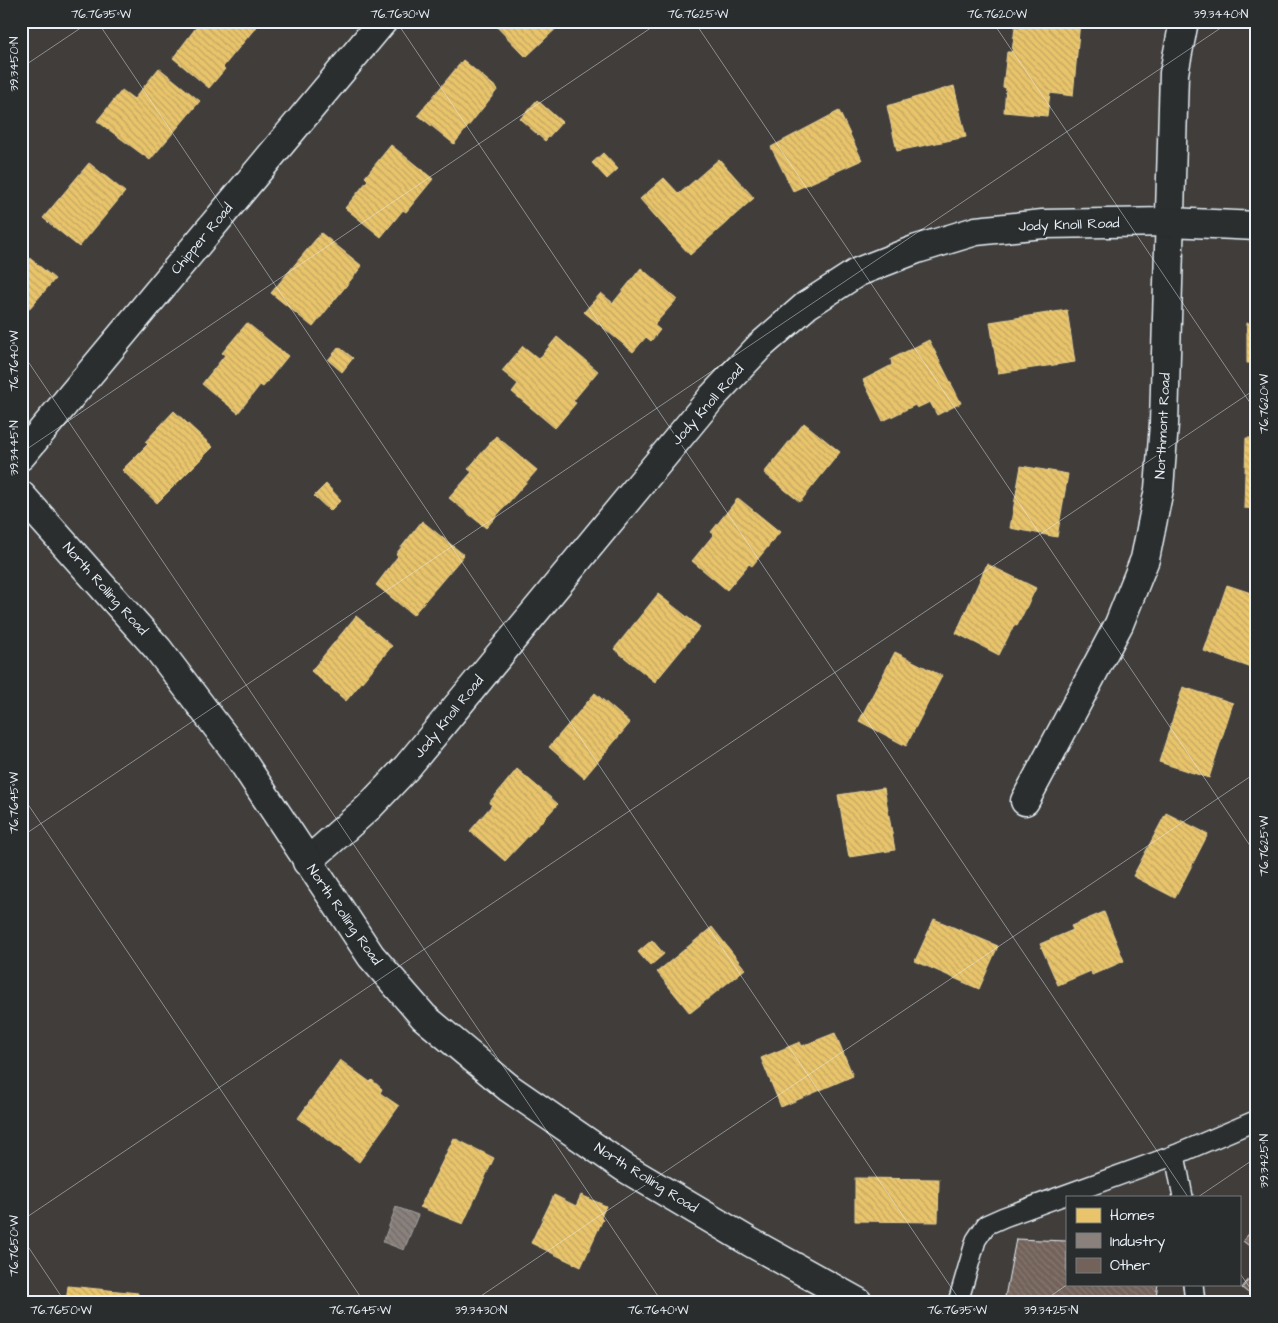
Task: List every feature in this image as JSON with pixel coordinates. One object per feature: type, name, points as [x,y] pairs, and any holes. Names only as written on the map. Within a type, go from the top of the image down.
[{"type":"street","name":"Chipper Road","points":[[21,456],[384,21]]},
{"type":"street","name":"Northmont Road","points":[[1024,802],[1119,624],[1144,559],[1159,489],[1164,424],[1174,73],[1184,21]]},
{"type":"street","name":"Jody Knoll Road","points":[[308,862],[370,807],[407,768],[713,396],[760,346],[807,305],[858,272],[916,248],[976,231],[1043,224],[1170,222],[1257,226]]},
{"type":"street","name":"North Rolling Road","points":[[21,495],[158,649],[236,752],[370,956],[418,1010],[509,1088],[626,1168],[750,1242],[858,1302]]},
{"type":"lane","points":[[958,1302],[976,1240],[986,1225],[1004,1216],[1175,1155],[1257,1120]]},
{"type":"lane","points":[[1175,1155],[1182,1196]]},
{"type":"lane","points":[[1193,1286],[1195,1302]]},
{"type":"building: Homes","points":[[201,21],[261,21],[223,67],[225,69],[209,88],[173,58]]},
{"type":"building: Homes","points":[[497,21],[564,21],[526,57],[494,24]]},
{"type":"building: Homes","points":[[1026,21],[1080,21],[1073,96],[1050,93],[1047,116],[1004,112],[1006,88],[1003,87],[1007,52],[1012,52],[1015,27],[1026,28]]},
{"type":"building: Homes","points":[[463,60],[498,89],[454,144],[418,115]]},
{"type":"building: Homes","points":[[159,68],[200,101],[150,160],[97,121],[122,90],[134,99]]},
{"type":"building: Homes","points":[[954,86],[966,137],[897,151],[887,106]]},
{"type":"building: Homes","points":[[537,100],[562,122],[545,141],[520,119]]},
{"type":"building: Homes","points":[[839,111],[862,160],[793,191],[771,147]]},
{"type":"building: Homes","points":[[1253,118],[1257,118],[1257,158],[1252,158]]},
{"type":"building: Homes","points":[[391,145],[433,179],[406,212],[403,210],[381,237],[345,208],[368,180],[365,177]]},
{"type":"building: Homes","points":[[603,153],[618,169],[607,179],[592,163]]},
{"type":"building: Homes","points":[[719,159],[754,198],[690,255],[640,199],[664,178],[679,194]]},
{"type":"building: Homes","points":[[89,163],[125,192],[79,247],[43,218]]},
{"type":"building: Homes","points":[[321,233],[362,266],[313,327],[271,293]]},
{"type":"building: Homes","points":[[21,251],[55,279],[21,318]]},
{"type":"building: Homes","points":[[641,268],[677,299],[654,325],[660,330],[651,341],[646,337],[633,352],[584,312],[601,293],[613,303]]},
{"type":"building: Homes","points":[[1067,310],[1075,362],[998,373],[990,322]]},
{"type":"building: Homes","points":[[247,323],[288,356],[263,387],[260,385],[238,413],[202,384],[225,355],[222,353]]},
{"type":"building: Homes","points":[[1247,323],[1257,323],[1257,401],[1250,401],[1251,363],[1247,363]]},
{"type":"building: Homes","points":[[557,337],[598,371],[573,401],[576,403],[555,428],[512,392],[518,384],[502,371],[523,346],[539,359]]},
{"type":"building: Homes","points":[[929,340],[961,403],[937,415],[930,402],[917,408],[915,405],[883,421],[863,380],[892,365],[891,359]]},
{"type":"building: Homes","points":[[339,347],[353,358],[342,372],[328,360]]},
{"type":"building: Homes","points":[[174,411],[213,447],[157,503],[122,470],[148,444],[145,442]]},
{"type":"building: Homes","points":[[804,423],[840,452],[800,502],[764,473]]},
{"type":"building: Homes","points":[[496,436],[537,470],[486,528],[449,498],[472,472],[468,469]]},
{"type":"building: Homes","points":[[1246,438],[1257,438],[1257,509],[1244,508]]},
{"type":"building: Homes","points":[[1021,466],[1068,474],[1057,537],[1010,528]]},
{"type":"building: Homes","points":[[326,484],[341,500],[330,511],[314,496]]},
{"type":"building: Homes","points":[[738,498],[780,532],[752,566],[749,564],[727,590],[692,561],[714,534],[711,532]]},
{"type":"building: Homes","points":[[422,521],[464,555],[413,615],[376,585],[398,556],[396,554]]},
{"type":"building: Homes","points":[[987,564],[1036,588],[1017,626],[1014,625],[999,655],[956,633]]},
{"type":"building: Homes","points":[[1227,585],[1257,595],[1257,644],[1249,667],[1204,651]]},
{"type":"building: Homes","points":[[658,594],[700,627],[655,682],[614,649]]},
{"type":"building: Homes","points":[[356,616],[392,646],[346,701],[311,671]]},
{"type":"building: Homes","points":[[895,652],[942,676],[906,746],[859,721]]},
{"type":"building: Homes","points":[[1183,687],[1233,703],[1209,778],[1159,762]]},
{"type":"building: Homes","points":[[595,693],[630,723],[584,778],[549,747]]},
{"type":"building: Homes","points":[[517,769],[558,804],[505,861],[470,831],[492,805],[489,803]]},
{"type":"building: Homes","points":[[884,788],[895,850],[849,857],[838,795]]},
{"type":"building: Homes","points":[[1166,813],[1208,834],[1175,898],[1133,876]]},
{"type":"building: Homes","points":[[1104,912],[1124,961],[1092,975],[1091,971],[1058,985],[1040,944],[1073,930],[1071,926]]},
{"type":"building: Homes","points":[[934,919],[998,946],[979,989],[915,961]]},
{"type":"building: Homes","points":[[712,927],[745,969],[690,1013],[657,972]]},
{"type":"building: Homes","points":[[652,940],[664,954],[650,966],[638,952]]},
{"type":"building: Homes","points":[[835,1033],[853,1076],[781,1107],[761,1058],[800,1042],[802,1046]]},
{"type":"building: Homes","points":[[340,1060],[370,1082],[372,1080],[382,1089],[380,1093],[399,1106],[359,1162],[298,1118]]},
{"type":"building: Homes","points":[[454,1138],[494,1158],[463,1224],[420,1207]]},
{"type":"building: Homes","points":[[855,1178],[939,1179],[938,1222],[855,1221]]},
{"type":"building: Homes","points":[[554,1195],[576,1206],[581,1195],[606,1206],[601,1217],[603,1219],[581,1267],[531,1243]]},
{"type":"building: Homes","points":[[21,1277],[29,1278],[27,1302],[21,1302]]},
{"type":"building: Homes","points":[[68,1286],[138,1293],[137,1302],[66,1302]]},
{"type":"building: Industry","points":[[396,1207],[418,1215],[404,1250],[383,1242]]},
{"type":"building: Other","points":[[1257,1224],[1257,1252],[1243,1241]]},
{"type":"building: Other","points":[[1016,1239],[1066,1241],[1066,1286],[1158,1286],[1155,1302],[1004,1302]]},
{"type":"building: Other","points":[[1257,1269],[1257,1300],[1242,1288]]}]
